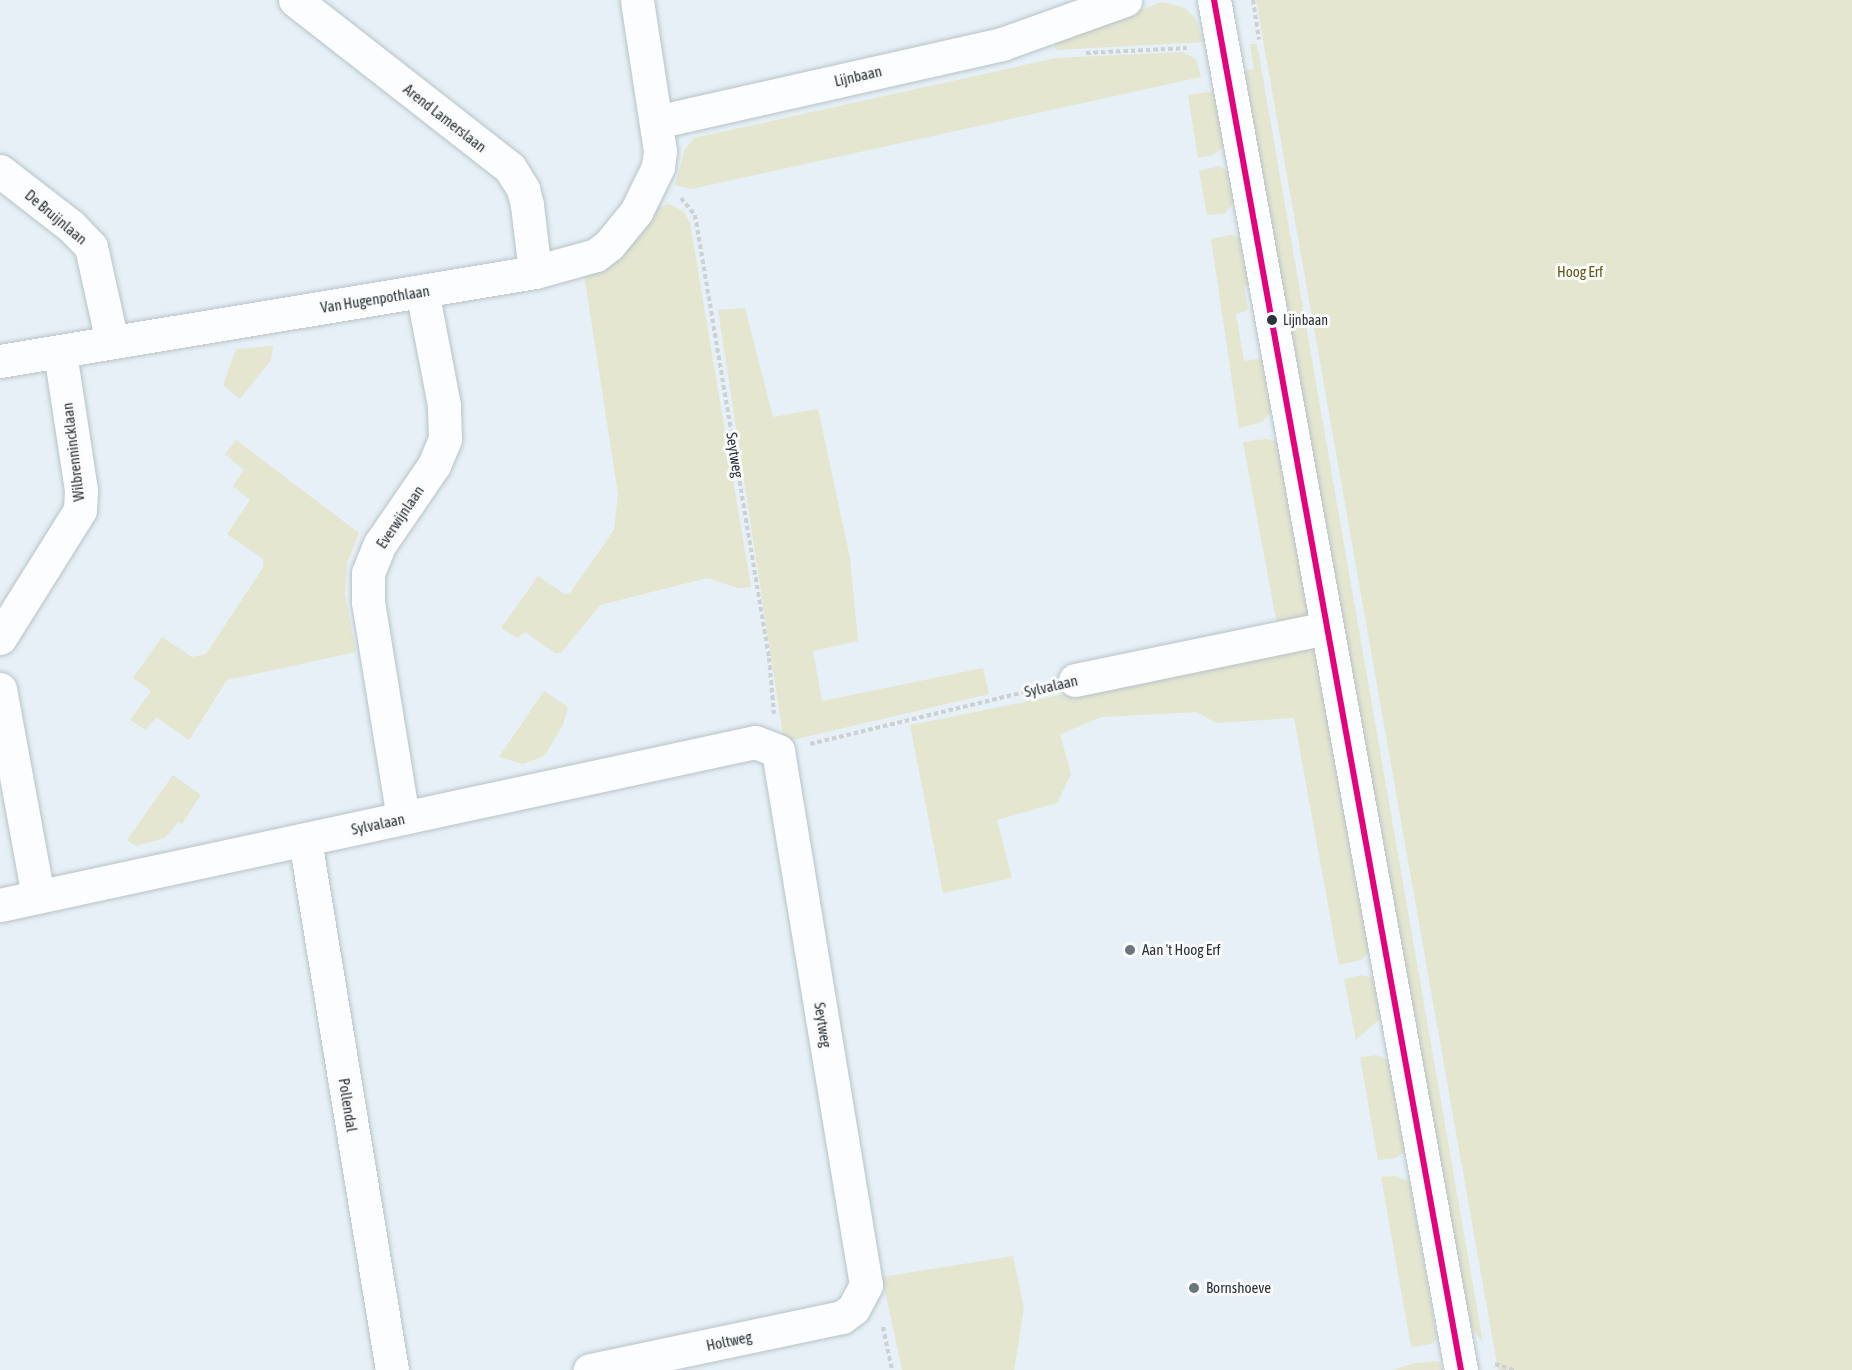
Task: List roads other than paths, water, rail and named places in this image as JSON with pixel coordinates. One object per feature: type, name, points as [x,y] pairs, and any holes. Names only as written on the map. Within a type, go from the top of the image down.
[{"type":"street","name":"Arend Lamerslaan","points":[[295,0],[510,168],[523,189],[536,272]]},
{"type":"street","points":[[637,0],[656,122]]},
{"type":"street","name":"Lijnbaan","points":[[656,122],[1002,44],[1125,0]]},
{"type":"street","points":[[1214,0],[1461,1370]]},
{"type":"street","name":"Van Hugenpothlaan","points":[[0,361],[536,272],[580,262],[609,245],[636,212],[652,182],[660,151],[656,122]]},
{"type":"street","name":"De Bruijnlaan","points":[[0,171],[71,226],[91,247],[112,342]]},
{"type":"street","name":"Everwijnlaan","points":[[403,818],[368,602],[368,573],[380,544],[434,465],[445,439],[444,405],[422,291]]},
{"type":"street","name":"Wilbrennincklaan","points":[[0,638],[80,510],[81,490],[60,352]]},
{"type":"street","name":"Sylvalaan","points":[[1075,680],[1327,628]]},
{"type":"street","points":[[0,689],[38,897]]},
{"type":"street","name":"Sylvalaan","points":[[0,905],[403,818],[766,746]]},
{"type":"street","name":"Seytweg","points":[[766,746],[866,1285],[860,1299]]},
{"type":"street","name":"Pollendal","points":[[304,840],[392,1370]]},
{"type":"street","name":"Holtweg","points":[[590,1370],[842,1317],[860,1299]]},
{"type":"place","name":"Lijnbaan","points":[[1272,320]]},
{"type":"place","name":"Aan 't Hoog Erf","points":[[1130,950]]},
{"type":"place","name":"Bornshoeve","points":[[1194,1288]]},
{"type":"park label","name":"Hoog Erf","points":[[1580,272]]}]
